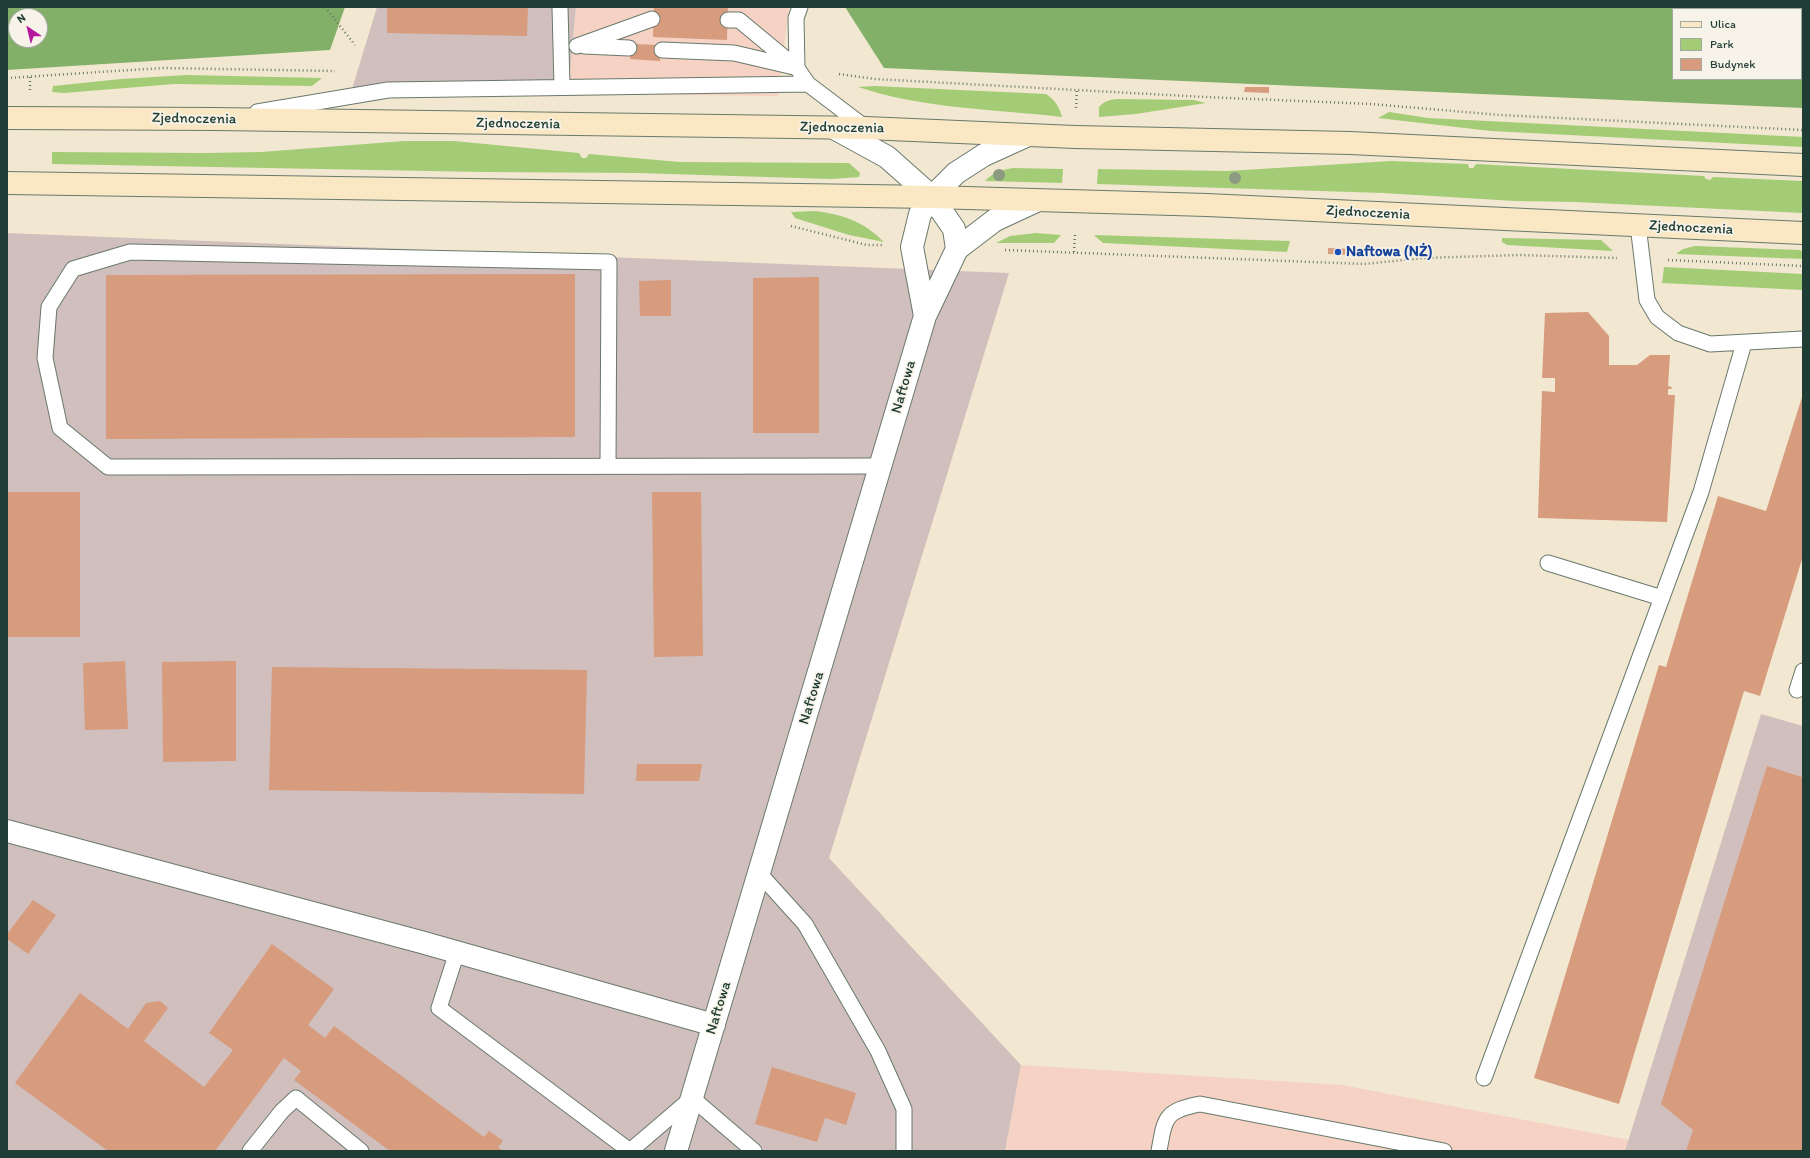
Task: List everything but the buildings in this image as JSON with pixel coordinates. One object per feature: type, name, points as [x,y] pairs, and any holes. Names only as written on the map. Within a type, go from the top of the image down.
[{"type":"main road","name":"Zjednoczenia","points":[[8,119],[215,119],[866,128],[1028,135],[1358,144],[1803,165]]},
{"type":"main road","name":"Zjednoczenia","points":[[7,183],[932,197],[1207,205],[1803,233]]},
{"type":"street","points":[[834,128],[887,157],[932,197],[954,229],[957,248]]},
{"type":"street","name":"Zjednoczenia","points":[[925,316],[912,247],[920,214],[932,197],[956,173],[984,155],[1028,135]]},
{"type":"street","name":"Naftowa","points":[[676,1151],[925,316],[957,248],[995,220],[1036,201]]},
{"type":"street","points":[[7,831],[457,952],[714,1025]]},
{"type":"lane","points":[[560,7],[562,87]]},
{"type":"lane","points":[[797,68],[796,18],[800,7]]},
{"type":"lane","points":[[577,46],[652,19]]},
{"type":"lane","points":[[728,20],[739,20],[797,68],[808,84],[866,128]]},
{"type":"lane","points":[[561,45],[629,48]]},
{"type":"lane","points":[[662,50],[734,53],[797,68]]},
{"type":"lane","points":[[215,119],[388,90],[808,84]]},
{"type":"lane","points":[[1638,226],[1647,300],[1657,317],[1678,333],[1710,344],[1801,341],[1803,339]]},
{"type":"lane","points":[[608,466],[609,262],[130,252],[73,269],[49,307],[45,358],[60,428],[108,467],[881,466]]},
{"type":"lane","points":[[1484,1078],[1701,492],[1744,343]]},
{"type":"lane","points":[[1548,563],[1662,598]]},
{"type":"lane","points":[[1797,690],[1803,671]]},
{"type":"lane","points":[[759,873],[805,924],[878,1051],[904,1109],[904,1151]]},
{"type":"lane","points":[[457,952],[439,1008],[630,1151],[692,1098],[754,1151]]},
{"type":"lane","points":[[250,1151],[282,1111],[296,1098],[361,1151]]},
{"type":"lane","points":[[1159,1151],[1165,1121],[1181,1108],[1200,1104],[1444,1151]]},
{"type":"path","points":[[325,7],[355,45]]},
{"type":"path","points":[[7,78],[163,68],[339,71]]},
{"type":"path","points":[[797,68],[875,79],[1205,97],[1371,104],[1500,115],[1803,130]]},
{"type":"path","points":[[1076,111],[1077,89]]},
{"type":"path","points":[[1074,252],[1075,234]]},
{"type":"shaded area","points":[[377,7],[576,7],[568,94],[352,89]]},
{"type":"shaded area","points":[[576,7],[789,7],[778,96],[568,94]]},
{"type":"shaded area","points":[[7,233],[1009,273],[829,858],[1021,1065],[1005,1151],[7,1151]]},
{"type":"shaded area","points":[[1761,714],[1803,726],[1803,1151],[1625,1151]]},
{"type":"shaded area","points":[[1021,1065],[1342,1085],[1629,1140],[1625,1151],[1005,1151]]},
{"type":"green space","points":[[7,7],[345,7],[330,50],[7,70]]},
{"type":"green space","points":[[845,7],[1803,7],[1803,108],[884,68]]},
{"type":"green space","points":[[187,75],[322,78],[312,86],[175,84],[64,93],[52,92],[53,86],[121,79]]},
{"type":"green space","points":[[874,86],[1046,94],[1056,104],[1062,117],[933,104],[908,100],[858,87]]},
{"type":"green space","points":[[1117,99],[1194,100],[1206,103],[1136,114],[1099,117],[1099,107],[1103,103]]},
{"type":"green space","points":[[1389,112],[1428,118],[1803,137],[1803,147],[1491,131],[1378,118]]},
{"type":"green space","points":[[404,141],[454,141],[579,153],[582,158],[586,158],[589,154],[680,162],[849,163],[860,173],[859,177],[831,179],[637,173],[482,172],[52,164],[52,152],[261,152]]},
{"type":"green space","points":[[1391,161],[1468,164],[1469,168],[1473,168],[1476,164],[1704,176],[1706,179],[1710,180],[1713,177],[1803,181],[1803,213],[1575,202],[1515,201],[1383,193],[1097,184],[1098,169],[1227,171]]},
{"type":"green space","points":[[1013,168],[1063,169],[1062,183],[985,181],[991,175]]},
{"type":"green space","points":[[815,211],[844,217],[861,224],[884,242],[849,235],[795,218],[791,212]]},
{"type":"green space","points":[[1036,233],[1061,235],[1054,243],[996,243],[1010,236]]},
{"type":"green space","points":[[1094,235],[1290,241],[1287,252],[1103,243]]},
{"type":"green space","points":[[1502,238],[1601,240],[1613,251],[1507,245],[1502,242]]},
{"type":"green space","points":[[1695,246],[1800,250],[1803,252],[1803,259],[1676,254],[1683,249]]},
{"type":"green space","points":[[1664,267],[1803,274],[1803,290],[1662,283]]},
{"type":"place","name":"Naftowa (NŻ)","points":[[1338,252]]}]
